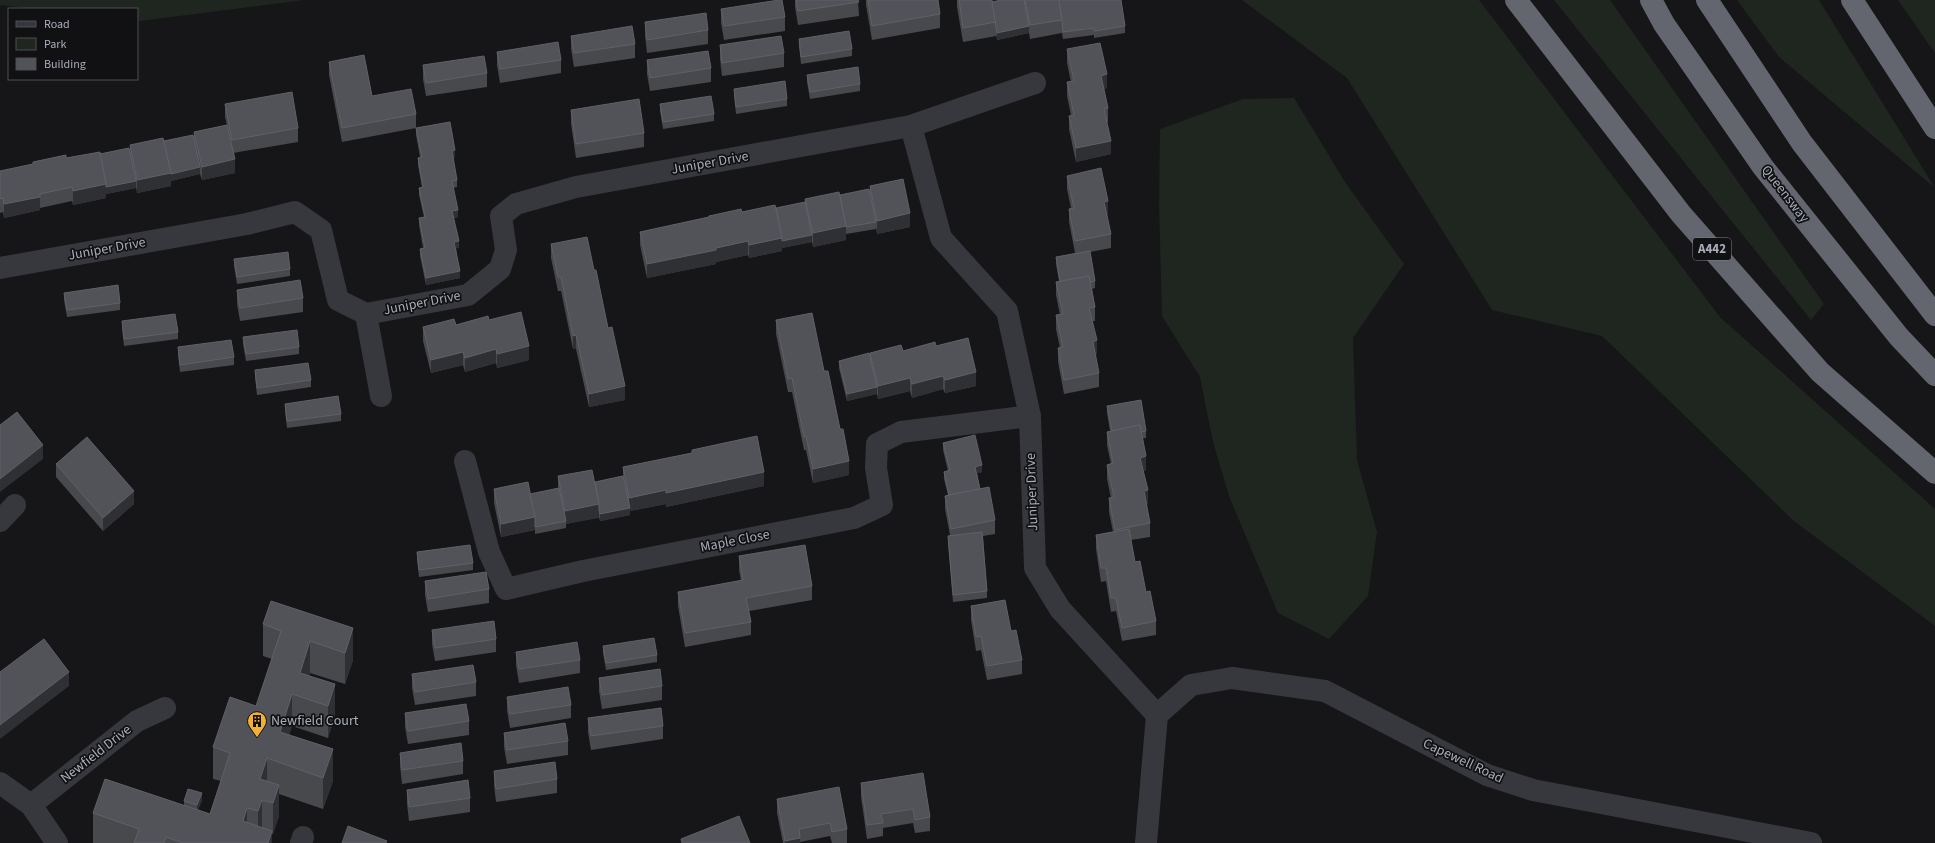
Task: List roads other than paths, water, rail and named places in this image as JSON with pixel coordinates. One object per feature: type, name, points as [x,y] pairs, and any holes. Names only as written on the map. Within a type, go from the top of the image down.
[{"type":"highway","name":"A442","points":[[1516,0],[1680,214],[1820,372],[1935,473]]},
{"type":"highway","name":"Queensway","points":[[1651,0],[1664,24],[1763,167],[1899,337],[1935,375]]},
{"type":"highway","points":[[1707,0],[1802,143],[1935,316]]},
{"type":"highway","points":[[1852,0],[1935,128]]},
{"type":"street","name":"Juniper Drive","points":[[0,268],[247,224],[295,212],[321,230],[338,300],[366,314],[468,294],[500,269],[506,250],[501,216],[516,204],[576,186],[911,126],[1035,83]]},
{"type":"street","name":"Juniper Drive","points":[[911,126],[942,238],[1006,311],[1030,416],[1035,568],[1060,609],[1157,714]]},
{"type":"street","points":[[366,314],[381,396]]},
{"type":"street","name":"Maple Close","points":[[465,461],[489,552],[506,589],[562,575],[854,518],[882,505],[876,468],[877,444],[901,432],[1030,416]]},
{"type":"street","points":[[0,521],[15,505]]},
{"type":"street","name":"Capewell Road","points":[[1157,714],[1191,685],[1232,678],[1325,691],[1487,775],[1533,790],[1811,843]]},
{"type":"street","name":"Newfield Drive","points":[[31,805],[137,721],[165,708]]},
{"type":"street","points":[[1146,843],[1157,714]]},
{"type":"street","points":[[0,783],[31,805],[57,843]]},
{"type":"place","name":"Newfield Court","points":[[257,738]]}]
